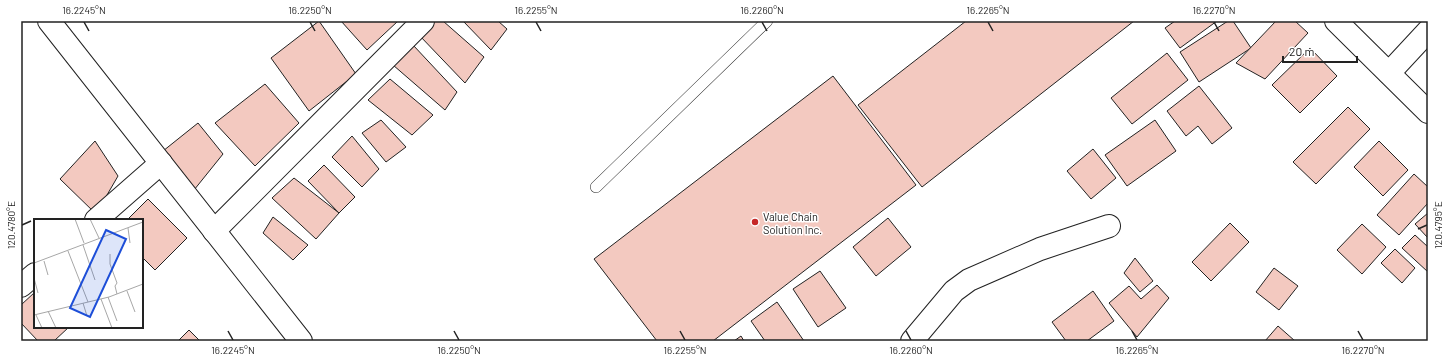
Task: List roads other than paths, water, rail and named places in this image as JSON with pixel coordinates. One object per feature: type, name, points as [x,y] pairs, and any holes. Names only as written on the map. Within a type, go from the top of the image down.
[{"type":"main road","points":[[49,21],[301,341]]},
{"type":"main road","points":[[214,231],[423,21]]},
{"type":"main road","points":[[1336,21],[1428,112]]},
{"type":"main road","points":[[1389,73],[1428,32]]},
{"type":"main road","points":[[97,219],[161,163]]},
{"type":"main road","points":[[912,341],[954,292],[969,280],[1040,249],[1109,226]]},
{"type":"main road","points":[[21,286],[34,275]]},
{"type":"lane","points":[[596,187],[767,21]]},
{"type":"place","name":"Value Chain Solution Inc.","points":[[755,222]]}]
